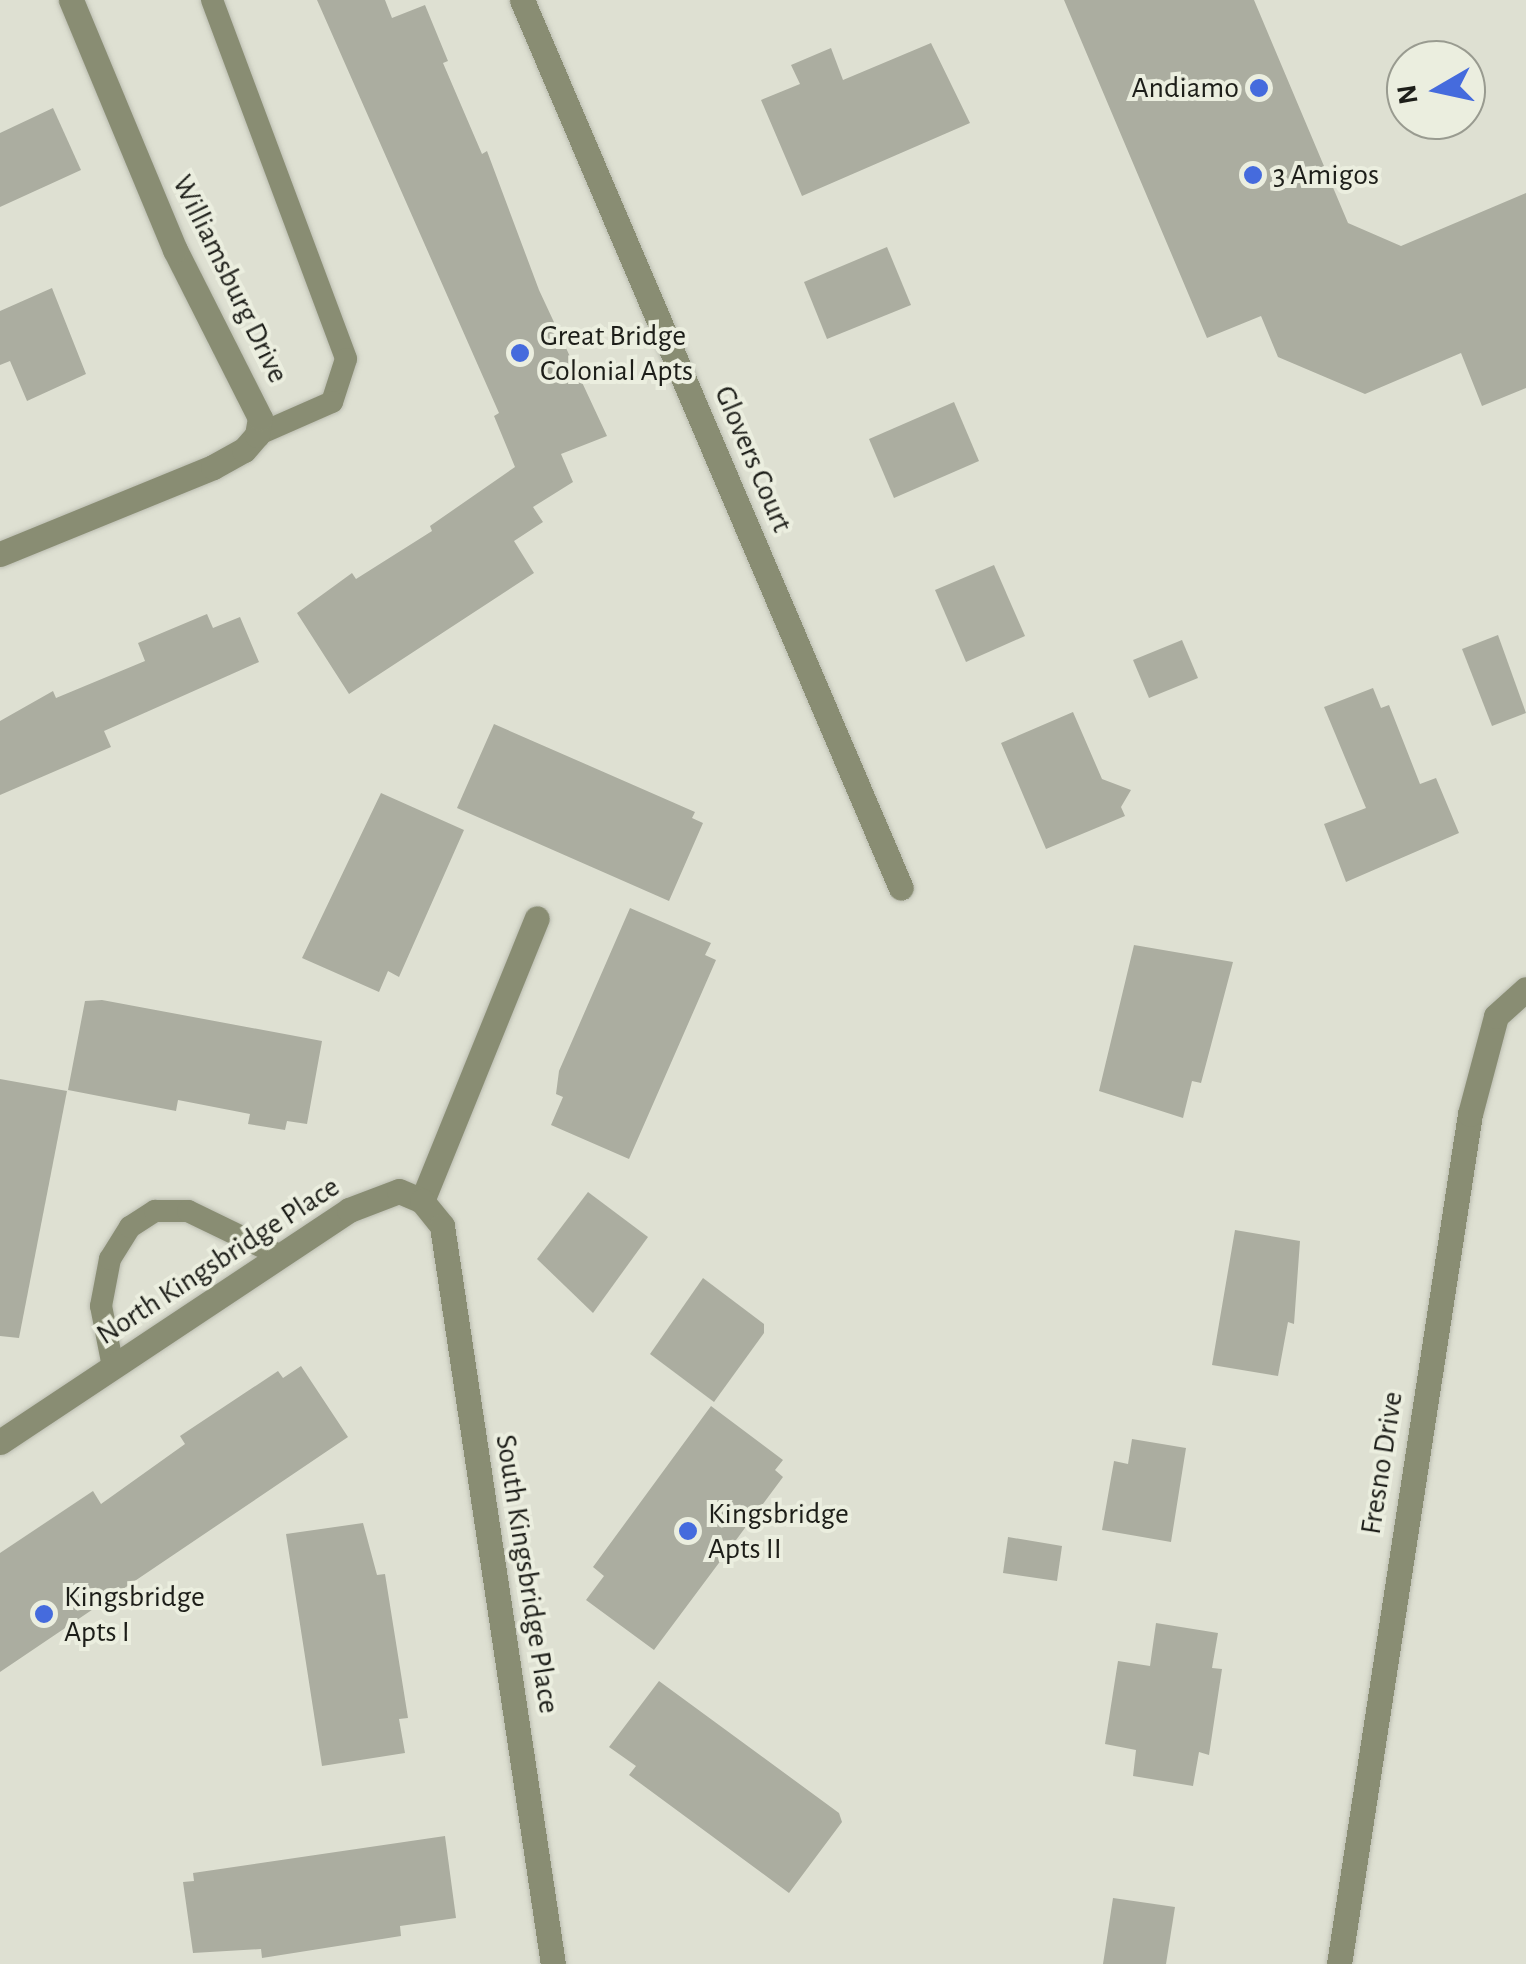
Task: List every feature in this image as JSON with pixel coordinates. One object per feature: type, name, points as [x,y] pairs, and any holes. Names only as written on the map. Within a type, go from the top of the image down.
[{"type":"street","name":"Williamsburg Drive","points":[[71,0],[175,250],[248,385],[260,418],[257,435]]},
{"type":"street","name":"Glovers Court","points":[[522,0],[900,888]]},
{"type":"street","points":[[0,554],[213,467],[257,435]]},
{"type":"street","points":[[422,1201],[537,918]]},
{"type":"street","name":"Fresno Drive","points":[[1339,1964],[1470,1114],[1496,1016],[1526,989]]},
{"type":"street","name":"North Kingsbridge Place","points":[[0,1442],[349,1210],[399,1191],[422,1201]]},
{"type":"street","name":"South Kingsbridge Place","points":[[422,1201],[442,1226],[553,1964]]},
{"type":"lane","points":[[212,0],[346,359],[332,402],[257,435]]},
{"type":"lane","points":[[113,1367],[101,1306],[110,1259],[130,1227],[156,1211],[188,1210],[281,1256]]},
{"type":"building","name":"Great Bridge Colonial Apts","points":[[317,0],[385,0],[392,18],[425,5],[448,61],[443,63],[482,154],[487,151],[539,290],[607,436],[561,454],[573,482],[533,507],[543,522],[514,541],[534,573],[349,694],[297,613],[352,573],[356,579],[432,531],[430,526],[515,467],[494,416],[499,413]]},
{"type":"building","points":[[1064,0],[1254,0],[1348,223],[1401,246],[1526,193],[1526,388],[1482,406],[1461,353],[1365,394],[1278,357],[1261,316],[1207,338]]},
{"type":"building","points":[[931,43],[970,123],[802,196],[761,100],[800,84],[791,65],[831,48],[843,80]]},
{"type":"building","points":[[53,108],[81,170],[0,207],[0,133]]},
{"type":"building","points":[[887,247],[911,305],[827,339],[804,282]]},
{"type":"building","points":[[52,288],[86,374],[27,401],[10,361],[0,365],[0,311]]},
{"type":"building","points":[[954,402],[979,461],[894,498],[869,439]]},
{"type":"building","points":[[994,565],[1025,636],[966,662],[935,590]]},
{"type":"building","points":[[207,614],[213,628],[240,617],[259,662],[104,731],[111,747],[0,795],[0,721],[53,691],[56,698],[145,661],[138,643]]},
{"type":"building","points":[[1498,635],[1526,713],[1492,726],[1462,649]]},
{"type":"building","points":[[1182,640],[1198,678],[1149,698],[1133,660]]},
{"type":"building","points":[[1373,688],[1381,708],[1389,705],[1420,784],[1436,778],[1459,833],[1346,882],[1324,824],[1366,808],[1324,707]]},
{"type":"building","points":[[1073,712],[1102,779],[1131,790],[1121,807],[1125,816],[1046,849],[1001,743]]},
{"type":"building","points":[[494,724],[695,812],[692,818],[703,823],[669,901],[457,808]]},
{"type":"building","points":[[381,793],[464,830],[399,977],[388,971],[379,992],[302,958]]},
{"type":"building","points":[[630,908],[711,943],[705,955],[716,960],[629,1159],[551,1125],[563,1097],[556,1094],[559,1071]]},
{"type":"building","points":[[1134,945],[1233,962],[1201,1083],[1192,1081],[1183,1118],[1099,1091]]},
{"type":"building","points":[[102,1000],[322,1041],[307,1124],[287,1121],[285,1130],[248,1124],[250,1114],[178,1100],[176,1111],[68,1090],[85,1001]]},
{"type":"building","points":[[0,1079],[67,1091],[19,1338],[0,1336]]},
{"type":"building","points":[[588,1192],[648,1237],[593,1313],[537,1259]]},
{"type":"building","points":[[1235,1230],[1300,1241],[1294,1324],[1288,1322],[1278,1376],[1212,1365]]},
{"type":"building","points":[[703,1278],[764,1324],[764,1333],[714,1402],[650,1354]]},
{"type":"building","points":[[301,1366],[348,1437],[0,1672],[0,1553],[93,1491],[101,1504],[185,1444],[180,1436],[278,1371],[283,1378]]},
{"type":"building","name":"Kingsbridge Apts II","points":[[711,1406],[783,1460],[775,1470],[783,1477],[654,1650],[586,1600],[604,1576],[593,1567]]},
{"type":"building","points":[[1132,1439],[1186,1448],[1171,1542],[1102,1530],[1114,1461],[1128,1464]]},
{"type":"building","points":[[363,1523],[377,1575],[385,1574],[408,1718],[399,1719],[405,1753],[322,1766],[286,1534]]},
{"type":"building","points":[[1008,1537],[1062,1546],[1057,1581],[1003,1573]]},
{"type":"building","points":[[1156,1623],[1218,1633],[1212,1668],[1222,1669],[1209,1755],[1199,1752],[1193,1786],[1133,1776],[1136,1750],[1105,1744],[1118,1661],[1150,1666]]},
{"type":"building","points":[[659,1681],[839,1813],[842,1822],[789,1893],[629,1775],[636,1766],[609,1747]]},
{"type":"building","points":[[445,1836],[456,1918],[400,1926],[401,1936],[262,1958],[261,1949],[193,1953],[183,1882],[194,1881],[193,1873]]},
{"type":"building","points":[[1113,1898],[1175,1907],[1166,1964],[1103,1964]]},
{"type":"place","name":"Andiamo","points":[[1259,88]]},
{"type":"place","name":"3 Amigos","points":[[1253,175]]},
{"type":"place","name":"Great Bridge Colonial Apts","points":[[520,353]]},
{"type":"place","name":"Kingsbridge Apts II","points":[[688,1531]]},
{"type":"place","name":"Kingsbridge Apts I","points":[[44,1614]]}]
